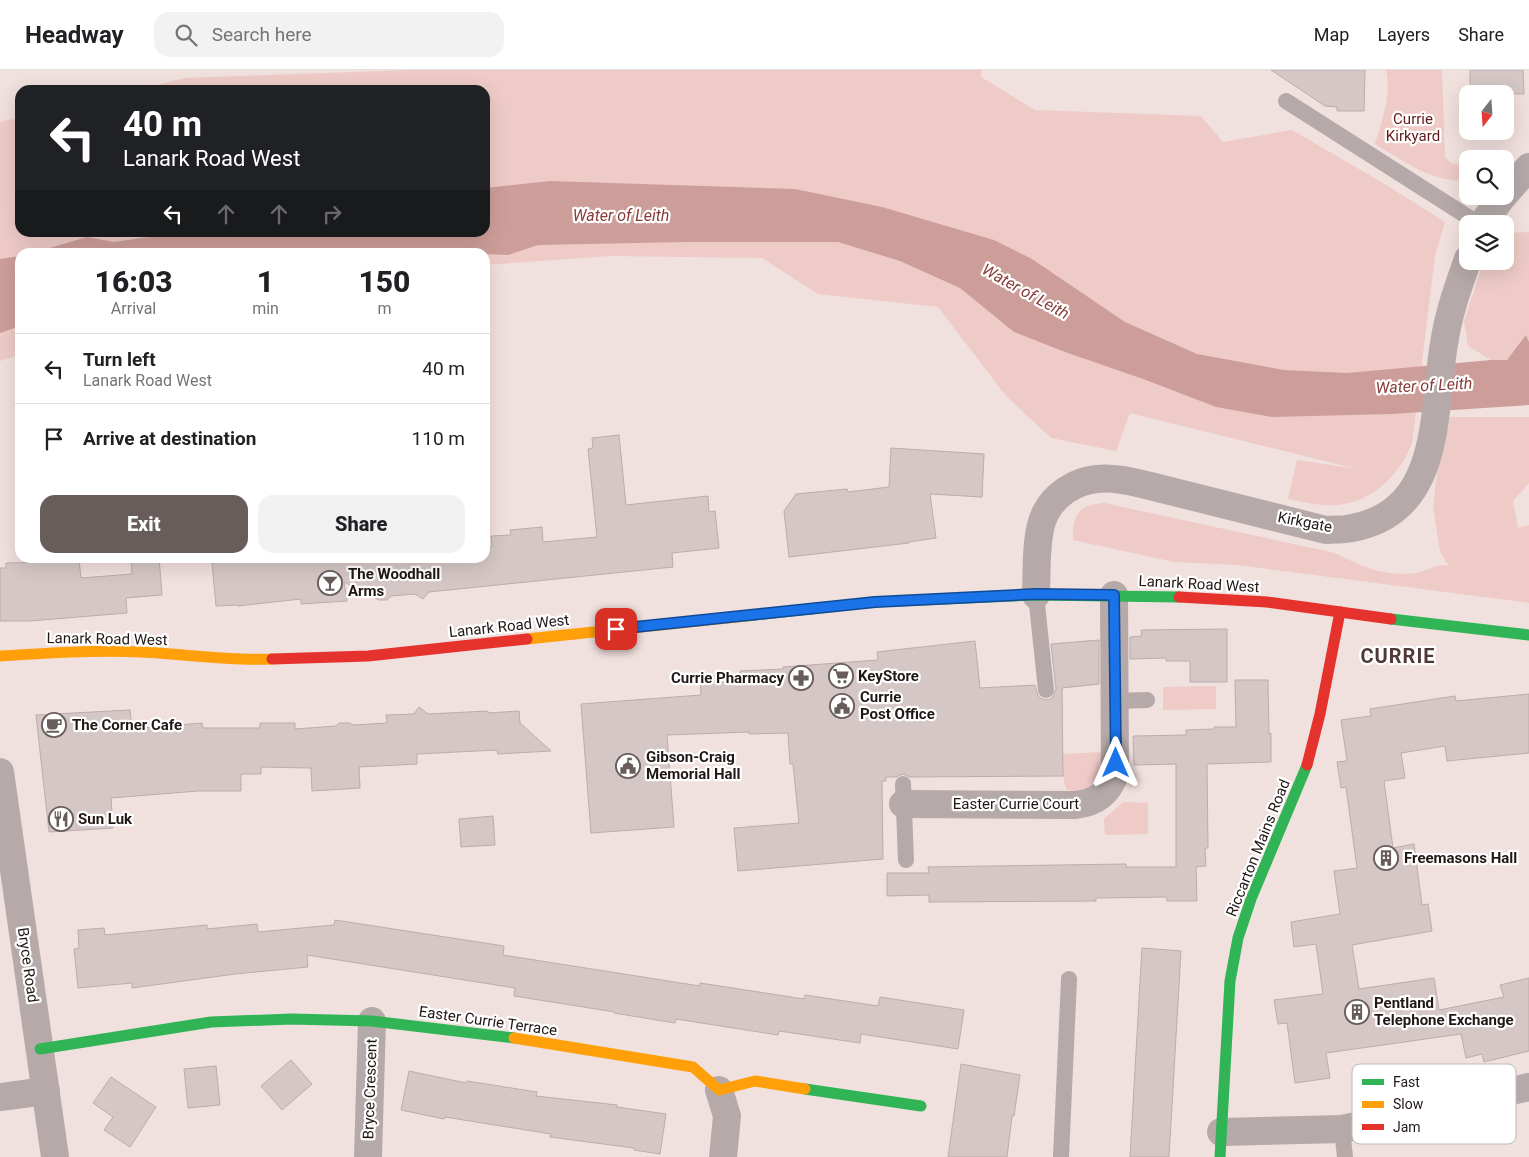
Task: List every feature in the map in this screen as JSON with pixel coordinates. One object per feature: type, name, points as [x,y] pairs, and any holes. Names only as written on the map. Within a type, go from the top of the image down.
[{"type":"main road","name":"Lanark Road West","points":[[0,656],[88,651],[141,652],[252,660],[368,656],[875,602],[1036,594],[1212,598],[1529,635]]},
{"type":"main road","name":"Riccarton Mains Road","points":[[1221,1144],[1230,982],[1238,938],[1251,899],[1306,768],[1320,714],[1340,612]]},
{"type":"main road","name":"Easter Currie Terrace","points":[[40,1049],[211,1022],[291,1019],[372,1021],[516,1038],[693,1067],[720,1090]]},
{"type":"main road","points":[[720,1090],[755,1081],[921,1106]]},
{"type":"street","points":[[1514,183],[1529,166]]},
{"type":"street","points":[[1487,215],[1496,205]]},
{"type":"street","name":"Kirkgate","points":[[1036,594],[1037,554],[1045,514],[1057,498],[1073,484],[1097,478],[1121,480],[1326,530],[1352,529],[1392,513],[1408,497],[1427,461],[1434,430],[1449,316],[1465,270]]},
{"type":"street","name":"Easter Currie Court","points":[[903,794],[1076,806],[1096,800],[1105,793],[1111,785],[1115,774],[1114,595]]},
{"type":"street","name":"Bryce Road","points":[[0,772],[56,1157]]},
{"type":"street","name":"Bryce Crescent","points":[[368,1157],[372,1021]]},
{"type":"street","points":[[1516,1090],[1529,1087]]},
{"type":"street","points":[[720,1090],[727,1116],[723,1157]]},
{"type":"street","points":[[0,1097],[46,1092]]},
{"type":"street","points":[[1221,1144],[1352,1126]]},
{"type":"lane","points":[[1286,101],[1466,215]]},
{"type":"lane","points":[[1036,594],[1046,690]]},
{"type":"lane","points":[[1115,701],[1147,700]]},
{"type":"lane","points":[[903,794],[906,860]]},
{"type":"lane","points":[[1060,1157],[1069,979]]},
{"type":"lane","points":[[1342,1128],[1345,1157]]},
{"type":"green space","points":[[409,70],[981,70],[981,77],[1035,110],[1201,116],[1223,142],[1292,130],[1445,222],[1435,256],[1412,443],[1398,469],[1378,489],[1352,502],[1338,505],[1323,505],[1288,499],[1297,460],[1357,469],[1130,413],[1116,451],[1051,438],[1006,396],[938,307],[818,294],[762,258],[610,256],[490,265],[490,248],[15,248],[15,356],[0,361],[0,122],[15,118],[15,237],[490,237],[490,85],[156,85],[185,78]]},
{"type":"green space","name":"Currie Kirkyard","points":[[1386,70],[1442,70],[1445,157],[1452,164],[1459,164],[1459,180],[1441,178],[1419,170],[1375,144],[1387,98],[1388,79]]},
{"type":"green space","points":[[1529,232],[1529,342],[1526,336],[1507,360],[1491,360],[1468,346],[1464,321],[1481,270],[1514,270],[1514,233]]},
{"type":"green space","points":[[1444,417],[1529,417],[1529,483],[1513,501],[1518,528],[1529,525],[1529,603],[1238,565],[1174,562],[1073,540],[1074,524],[1079,512],[1088,506],[1104,503],[1335,553],[1364,567],[1394,574],[1416,573],[1436,566],[1449,566],[1440,552],[1433,506]]},
{"type":"green space","points":[[1216,686],[1216,709],[1163,710],[1163,687]]},
{"type":"green space","points":[[1102,752],[1100,769],[1094,783],[1083,791],[1066,789],[1063,776],[1062,754]]},
{"type":"green space","points":[[1123,802],[1148,803],[1148,834],[1105,835],[1104,819]]},
{"type":"water","name":"Water of Leith","points":[[550,181],[795,189],[882,207],[994,240],[1032,259],[1125,322],[1197,354],[1284,370],[1347,373],[1507,360],[1526,335],[1529,342],[1529,405],[1392,414],[1272,417],[1216,407],[1014,332],[960,288],[900,261],[838,242],[686,242],[538,245],[508,255],[490,254],[490,248],[50,248],[87,237],[114,242],[148,237],[490,237],[490,187]]},
{"type":"water","points":[[15,257],[15,328],[0,333],[0,259]]},
{"type":"building","points":[[1271,70],[1365,70],[1364,111],[1337,111],[1337,107],[1325,106]]},
{"type":"building","points":[[1470,70],[1523,70],[1524,94],[1514,94],[1514,85],[1470,85]]},
{"type":"building","points":[[619,435],[626,505],[708,496],[709,512],[715,511],[719,548],[672,553],[673,567],[429,592],[423,599],[415,594],[391,596],[387,600],[379,600],[344,582],[347,601],[301,604],[301,599],[238,606],[216,606],[212,563],[490,563],[491,536],[511,535],[510,530],[542,527],[543,542],[597,537],[588,449],[593,448],[592,438]]},
{"type":"building","points":[[891,448],[984,454],[982,497],[930,494],[936,538],[789,557],[784,511],[796,494],[847,489],[848,492],[889,487]]},
{"type":"building","points":[[6,563],[79,563],[81,578],[132,574],[131,563],[159,563],[162,595],[126,598],[127,613],[30,621],[0,621],[0,568],[6,568]]},
{"type":"building","points":[[1227,629],[1227,682],[1190,682],[1190,661],[1166,661],[1166,658],[1130,659],[1130,637],[1142,636],[1141,630]]},
{"type":"building","points":[[1099,640],[1099,684],[1062,688],[1063,776],[910,777],[903,774],[896,777],[886,777],[886,781],[882,781],[883,859],[738,871],[734,828],[799,823],[793,764],[790,764],[788,733],[749,734],[749,732],[667,735],[674,827],[591,833],[581,704],[701,695],[700,676],[741,675],[740,671],[878,660],[877,652],[975,641],[980,688],[1035,685],[1038,696],[1048,700],[1052,698],[1056,689],[1051,644]]},
{"type":"building","points":[[1235,680],[1268,680],[1271,762],[1207,764],[1208,848],[1205,848],[1206,866],[1196,867],[1197,901],[1167,901],[1167,897],[1096,898],[1096,901],[929,902],[929,895],[887,896],[887,873],[929,873],[928,867],[1126,864],[1126,867],[1176,867],[1176,764],[1134,765],[1133,736],[1186,735],[1186,730],[1236,727]]},
{"type":"building","points":[[1529,694],[1529,753],[1447,761],[1445,746],[1401,753],[1405,778],[1384,781],[1393,848],[1414,844],[1422,905],[1428,904],[1432,931],[1352,945],[1359,989],[1434,978],[1439,1010],[1504,997],[1500,985],[1529,978],[1529,1051],[1484,1062],[1482,1054],[1466,1058],[1461,1034],[1326,1053],[1330,1078],[1295,1083],[1287,1023],[1278,1024],[1274,1000],[1323,994],[1316,944],[1294,947],[1291,922],[1340,914],[1334,871],[1357,868],[1346,787],[1341,788],[1337,762],[1347,761],[1341,720],[1371,716],[1370,709],[1455,696],[1456,701]]},
{"type":"building","points":[[419,707],[428,714],[519,711],[520,723],[551,751],[498,754],[497,750],[417,754],[417,764],[359,767],[360,788],[312,791],[311,768],[261,767],[261,774],[241,774],[241,791],[198,791],[111,798],[113,828],[49,832],[36,715],[130,710],[132,729],[202,723],[203,728],[260,728],[260,723],[295,723],[295,729],[336,726],[339,723],[350,723],[353,725],[387,723],[386,715],[414,714]]},
{"type":"building","points":[[493,816],[495,845],[461,847],[459,819]]},
{"type":"building","points":[[335,920],[504,946],[503,955],[700,986],[700,983],[804,999],[805,995],[878,1006],[880,997],[964,1010],[958,1049],[861,1034],[860,1043],[779,1031],[778,1035],[676,1019],[675,1023],[514,996],[515,988],[307,955],[308,967],[235,974],[132,988],[132,983],[78,988],[74,949],[79,948],[78,930],[104,928],[105,935],[207,925],[207,929],[257,924],[258,932],[334,925]]},
{"type":"building","points":[[1142,948],[1181,951],[1169,1157],[1130,1157]]},
{"type":"building","points":[[291,1060],[312,1084],[282,1110],[261,1086]]},
{"type":"building","points":[[961,1064],[1020,1075],[1007,1157],[948,1157]]},
{"type":"building","points":[[216,1066],[220,1105],[188,1108],[184,1069]]},
{"type":"building","points":[[409,1071],[466,1083],[467,1081],[537,1092],[536,1096],[617,1105],[617,1107],[666,1114],[660,1154],[634,1150],[634,1148],[550,1137],[551,1134],[445,1117],[444,1119],[401,1110]]},
{"type":"building","points":[[111,1077],[156,1107],[130,1147],[104,1130],[113,1117],[93,1103]]},
{"type":"traffic: fast","points":[[746,616],[875,602],[1036,595],[1179,597]]},
{"type":"traffic: fast","points":[[1391,619],[1529,635]]},
{"type":"traffic: fast","points":[[1220,1157],[1230,981],[1238,938],[1251,899],[1307,765]]},
{"type":"traffic: fast","points":[[40,1049],[211,1022],[291,1019],[372,1021],[514,1038]]},
{"type":"traffic: fast","points":[[805,1089],[921,1106]]},
{"type":"traffic: slow","points":[[527,639],[746,616]]},
{"type":"traffic: slow","points":[[0,656],[124,651],[240,659],[272,659]]},
{"type":"traffic: slow","points":[[514,1038],[693,1067],[719,1090],[755,1081],[805,1089]]},
{"type":"traffic: jam","points":[[1179,597],[1267,602],[1391,619]]},
{"type":"traffic: jam","points":[[1307,765],[1320,714],[1340,612]]},
{"type":"traffic: jam","points":[[272,659],[368,656],[527,639]]},
{"type":"place","name":"The Woodhall Arms","points":[[330,583]]},
{"type":"place","name":"KeyStore","points":[[841,676]]},
{"type":"place","name":"Currie Pharmacy","points":[[801,678]]},
{"type":"place","name":"Currie Post Office","points":[[842,706]]},
{"type":"place","name":"The Corner Cafe","points":[[54,725]]},
{"type":"place","name":"Gibson-Craig Memorial Hall","points":[[628,766]]},
{"type":"place","name":"Sun Luk","points":[[61,819]]},
{"type":"place","name":"Freemasons Hall","points":[[1386,858]]},
{"type":"place","name":"Pentland Telephone Exchange","points":[[1357,1012]]},
{"type":"district","name":"CURRIE","points":[[1398,656]]},
{"type":"route","points":[[616,629],[875,602],[1036,594],[1114,595],[1116,763]]}]
